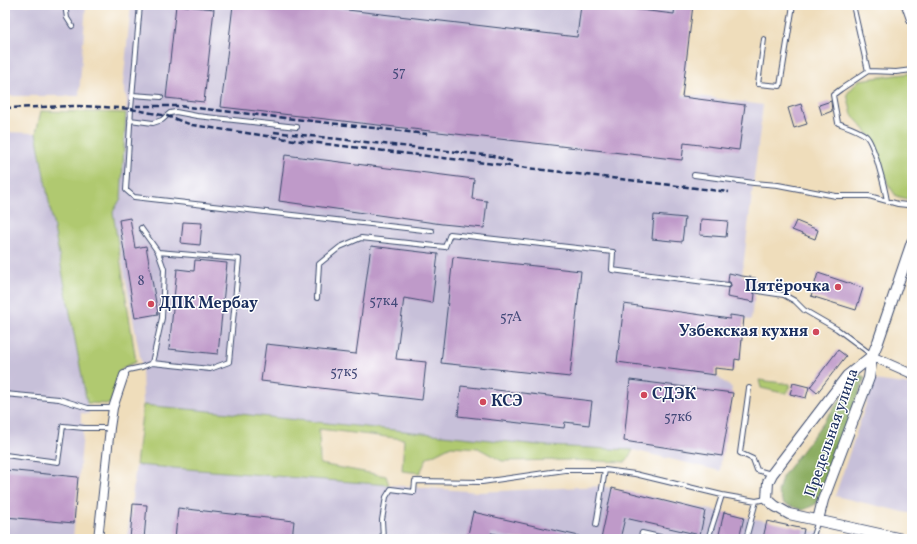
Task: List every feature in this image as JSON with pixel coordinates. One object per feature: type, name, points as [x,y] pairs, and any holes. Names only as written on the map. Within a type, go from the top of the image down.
[{"type":"street","points":[[907,5],[912,19]]},
{"type":"street","name":"Предельная улица","points":[[818,520],[823,500],[870,378],[872,356],[908,264],[912,242]]},
{"type":"street","points":[[872,356],[912,374]]},
{"type":"street","name":"Предельная улица","points":[[767,499],[768,482],[772,474],[847,376],[872,356]]},
{"type":"street","points":[[98,539],[113,408],[124,375]]},
{"type":"street","points":[[767,499],[775,506],[789,514],[902,539]]},
{"type":"lane","points":[[65,5],[67,18],[72,26]]},
{"type":"lane","points":[[140,5],[130,120],[126,190],[134,197],[432,231]]},
{"type":"lane","points":[[764,39],[758,84],[780,86],[792,5]]},
{"type":"lane","points":[[853,5],[868,71]]},
{"type":"lane","points":[[887,201],[873,150],[866,137],[838,123],[833,95],[868,71],[896,72],[912,70]]},
{"type":"lane","points":[[132,95],[161,97]]},
{"type":"lane","points":[[130,120],[153,122],[162,120],[170,113],[176,112],[197,116],[297,126]]},
{"type":"lane","points":[[694,175],[778,185],[836,196],[869,196],[912,206]]},
{"type":"lane","points":[[141,228],[158,252],[164,269],[162,318],[152,363]]},
{"type":"lane","points":[[317,298],[319,264],[340,247],[361,238],[446,247],[450,234],[613,252],[612,270],[728,285]]},
{"type":"lane","points":[[124,375],[128,370],[152,363],[210,369],[229,362],[239,259],[158,252]]},
{"type":"lane","points":[[755,290],[784,295],[795,301],[804,310],[837,329],[872,356]]},
{"type":"lane","points":[[749,388],[740,453],[753,459],[757,470],[772,474]]},
{"type":"lane","points":[[5,394],[59,399],[88,408],[113,408]]},
{"type":"lane","points":[[5,455],[58,462],[63,426],[110,428]]},
{"type":"lane","points":[[383,539],[382,520],[386,497],[391,489],[414,492],[415,481],[482,482],[564,470],[605,470],[635,474],[722,495],[756,501],[767,499]]},
{"type":"lane","points":[[596,525],[605,470]]},
{"type":"lane","points":[[708,539],[722,495]]},
{"type":"lane","points":[[746,539],[756,501]]},
{"type":"lane","points":[[812,539],[818,520]]},
{"type":"lane","points":[[640,539],[642,533],[669,539]]},
{"type":"shaded area","points":[[5,5],[86,5],[79,96],[5,96]]},
{"type":"shaded area","points":[[131,5],[693,5],[683,94],[763,105],[742,276],[756,278],[751,320],[721,318],[715,375],[732,388],[720,471],[633,450],[548,446],[143,405],[142,367],[113,212],[121,198],[127,100],[123,85]]},
{"type":"shaded area","points":[[5,132],[36,133],[89,414],[81,413],[81,423],[84,423],[73,539],[5,539]]},
{"type":"shaded area","points":[[874,380],[912,385],[912,514],[835,496]]},
{"type":"shaded area","points":[[136,465],[479,492],[602,486],[848,539],[127,539]]},
{"type":"green space","points":[[912,73],[912,197],[908,199],[896,196],[888,184],[873,139],[852,115],[847,94],[859,80]]},
{"type":"green space","points":[[41,111],[126,113],[121,198],[113,212],[136,362],[122,368],[110,404],[87,403],[36,133]]},
{"type":"green space","points":[[859,375],[865,377],[816,504],[803,510],[784,504],[778,492],[782,477]]},
{"type":"green space","points":[[759,380],[790,384],[787,394],[761,388]]},
{"type":"green space","points":[[143,405],[548,446],[633,450],[626,462],[568,460],[502,461],[478,448],[451,446],[427,458],[420,473],[402,471],[404,439],[319,429],[320,464],[386,476],[389,485],[136,465]]},
{"type":"building","points":[[176,5],[214,9],[204,102],[166,98]]},
{"type":"building","points":[[233,5],[305,5],[577,37],[581,5],[598,5],[674,14],[675,5],[693,5],[682,97],[745,105],[739,150],[684,143],[682,160],[221,107]]},
{"type":"building","points":[[831,101],[832,111],[822,115],[819,105]]},
{"type":"building","points":[[801,104],[807,124],[794,128],[788,108]]},
{"type":"building","points":[[285,155],[474,179],[472,199],[487,201],[484,228],[442,224],[279,201]]},
{"type":"building","points":[[654,215],[685,218],[682,242],[652,239]]},
{"type":"building","points":[[130,218],[135,248],[146,246],[158,314],[135,318],[119,220]]},
{"type":"building","points":[[701,219],[728,221],[726,237],[700,235]]},
{"type":"building","points":[[796,221],[818,230],[815,239],[792,230]]},
{"type":"building","points":[[183,222],[202,223],[200,245],[181,243]]},
{"type":"building","points":[[371,246],[438,254],[432,303],[404,298],[396,359],[426,362],[422,400],[261,381],[266,344],[356,354]]},
{"type":"building","points":[[453,257],[581,271],[570,377],[441,363]]},
{"type":"building","points":[[195,260],[227,263],[218,354],[169,349],[177,269],[194,271]]},
{"type":"building","points":[[729,273],[756,278],[755,287],[753,287],[752,290],[755,294],[754,302],[727,297],[728,288],[731,287],[730,282],[728,282]]},
{"type":"building","points":[[818,273],[863,288],[856,310],[811,296]]},
{"type":"building","points":[[624,304],[730,319],[730,315],[744,317],[740,360],[735,359],[734,370],[715,368],[715,375],[617,362]]},
{"type":"building","points":[[838,350],[846,356],[817,393],[810,387]]},
{"type":"building","points":[[630,380],[733,393],[722,456],[624,441]]},
{"type":"building","points":[[793,383],[809,387],[806,398],[790,394]]},
{"type":"building","points":[[461,386],[592,401],[589,425],[565,422],[564,428],[458,416]]},
{"type":"building","points":[[5,470],[78,477],[74,523],[5,517]]},
{"type":"building","points":[[612,488],[705,511],[700,535],[625,518],[620,539],[601,539]]},
{"type":"building","points":[[133,504],[147,505],[144,539],[130,539]]},
{"type":"building","points":[[178,508],[294,521],[292,539],[175,539]]},
{"type":"building","points":[[473,512],[579,536],[578,539],[518,539],[491,533],[491,539],[467,539]]},
{"type":"building","points":[[724,512],[744,517],[740,535],[737,534],[736,539],[718,539]]},
{"type":"building","points":[[767,521],[804,529],[802,539],[763,538]]},
{"type":"railway","points":[[5,108],[77,106],[131,109],[167,116],[192,125],[301,141],[729,192]]},
{"type":"railway","points":[[136,106],[179,106],[427,134]]},
{"type":"railway","points":[[274,132],[493,156],[514,162]]},
{"type":"place","name":"Пятёрочка","points":[[838,287]]},
{"type":"place","name":"ДПК Мербау","points":[[151,304]]},
{"type":"place","name":"Узбекская кухня","points":[[816,332]]},
{"type":"place","name":"СДЭК","points":[[644,395]]},
{"type":"place","name":"КСЭ","points":[[483,402]]}]
